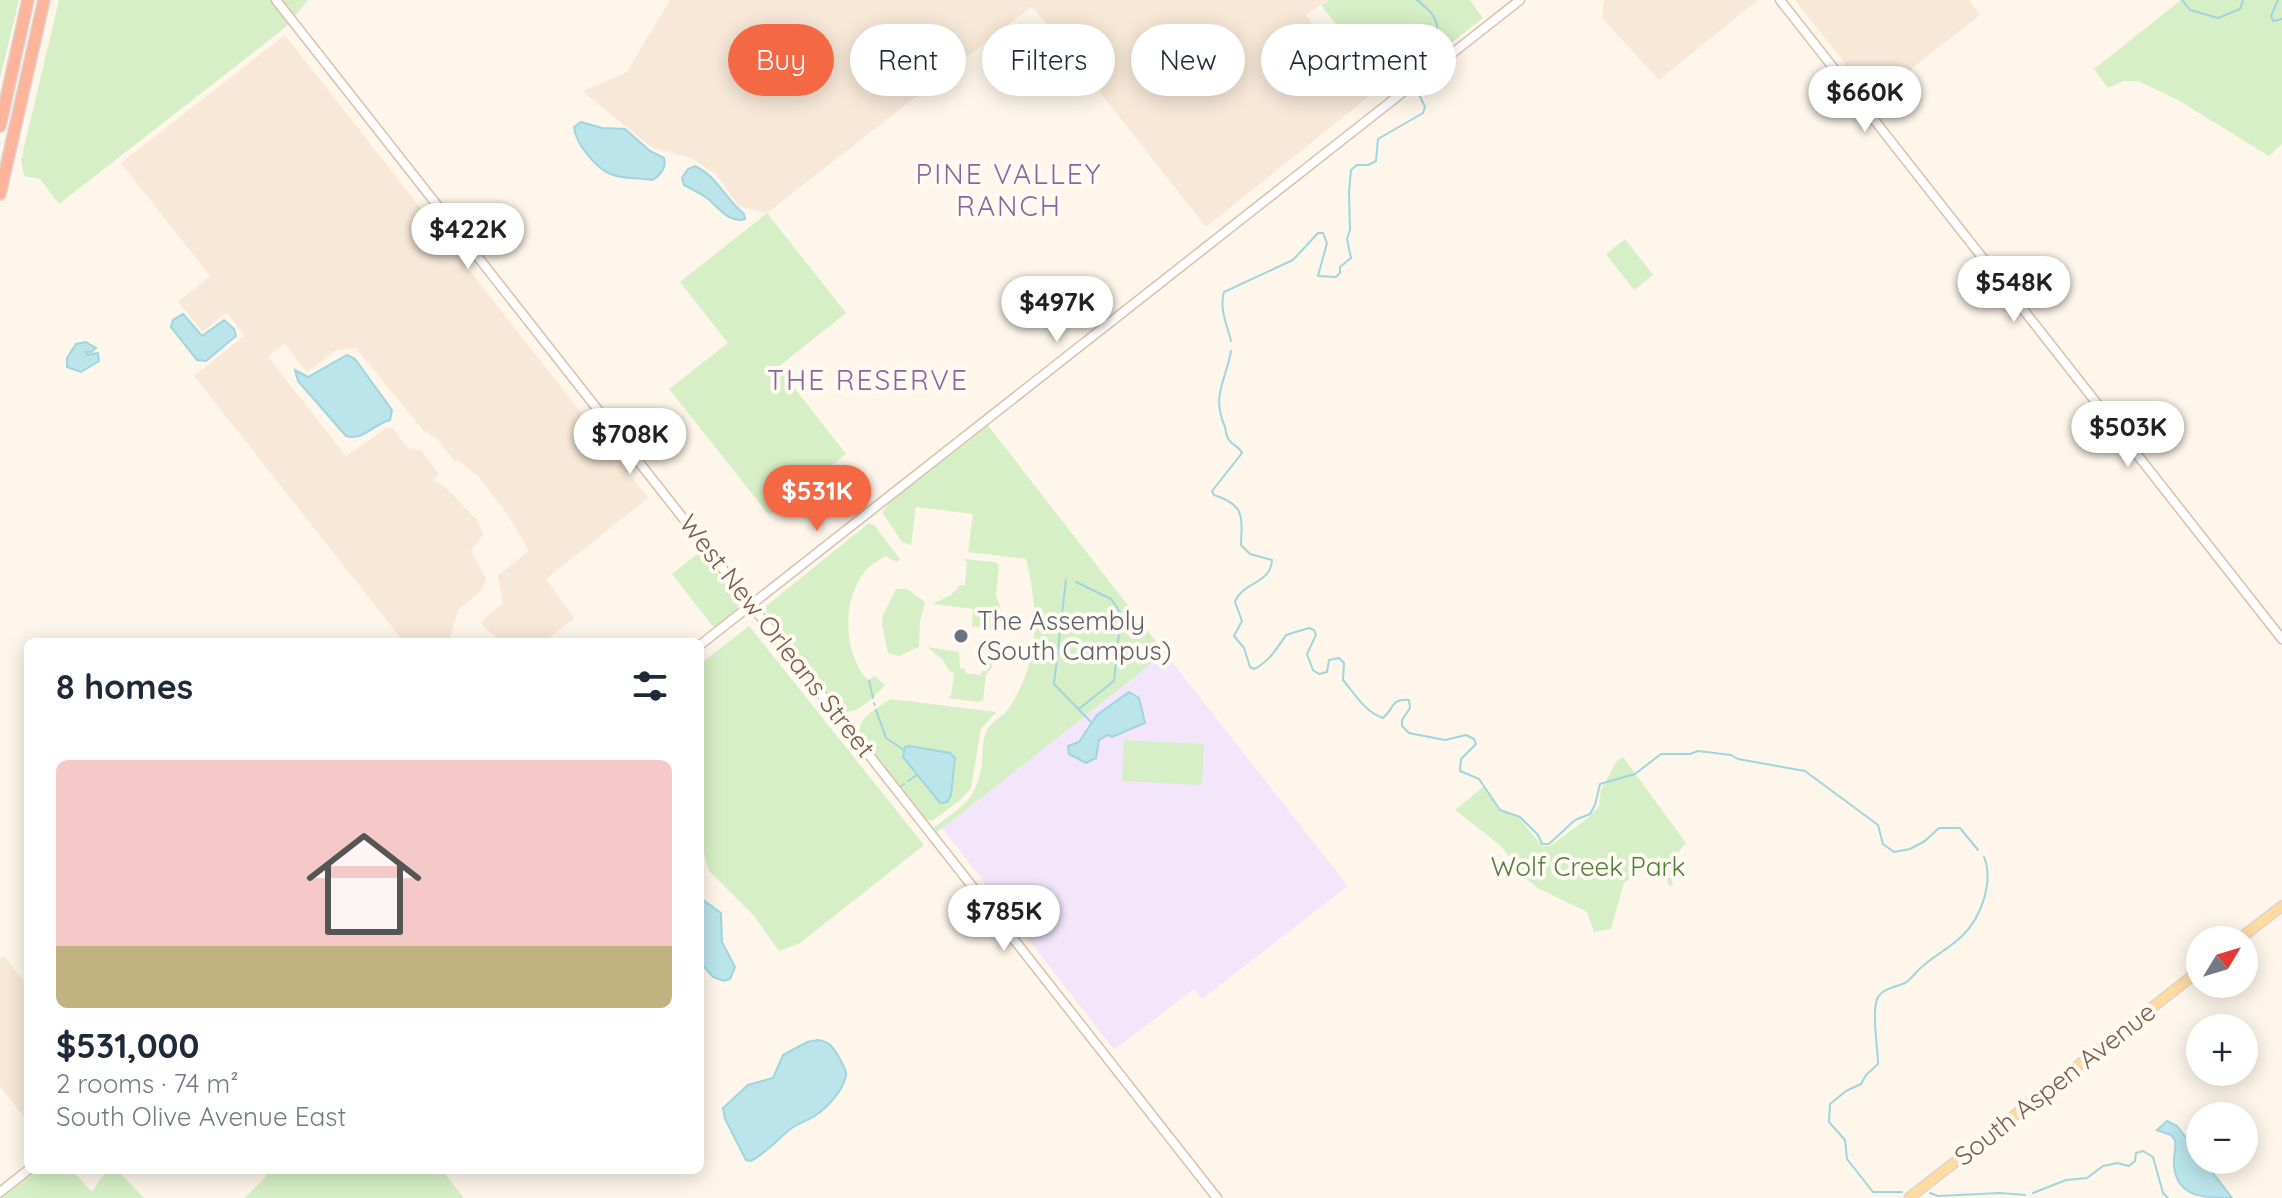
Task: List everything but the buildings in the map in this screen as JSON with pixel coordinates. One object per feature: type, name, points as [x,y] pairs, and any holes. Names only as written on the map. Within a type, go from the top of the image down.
[{"type":"highway","points":[[0,126],[28,0]]},
{"type":"highway","points":[[0,194],[44,0]]},
{"type":"main road","points":[[2256,926],[2282,906]]},
{"type":"main road","name":"South Aspen Avenue","points":[[1909,1198],[2186,981]]},
{"type":"street","name":"West New Orleans Street","points":[[276,0],[1217,1198]]},
{"type":"street","points":[[704,642],[1520,0]]},
{"type":"street","points":[[1780,0],[2282,639]]},
{"type":"street","points":[[0,1192],[24,1173]]},
{"type":"shaded area","points":[[670,0],[1327,0],[1306,15],[1313,24],[1261,24],[1261,96],[1368,97],[1206,227],[1103,96],[1115,96],[1115,24],[1046,24],[1032,6],[1009,24],[982,24],[982,45],[966,58],[966,24],[850,24],[850,96],[917,96],[767,213],[738,206],[717,175],[691,158],[651,147],[582,91],[626,73]]},
{"type":"shaded area","points":[[1604,0],[1758,0],[1659,80],[1602,18]]},
{"type":"shaded area","points":[[1795,0],[1969,0],[1980,15],[1873,99]]},
{"type":"shaded area","points":[[285,35],[648,498],[546,579],[574,618],[549,638],[497,638],[486,629],[481,622],[503,603],[498,575],[529,551],[505,511],[479,477],[458,460],[455,462],[437,439],[423,430],[356,348],[336,350],[307,372],[285,344],[268,357],[346,456],[387,428],[393,428],[408,448],[421,450],[439,474],[433,480],[445,487],[478,521],[483,535],[471,551],[486,578],[482,590],[458,610],[450,638],[401,638],[194,376],[244,336],[227,312],[203,332],[178,302],[210,276],[121,163]]},
{"type":"shaded area","points":[[1165,653],[1348,886],[1202,999],[1194,989],[1114,1050],[942,828]]},
{"type":"shaded area","points":[[4,956],[24,982],[24,1117],[0,1086],[0,959]]},
{"type":"green space","points":[[0,0],[19,0],[0,78]]},
{"type":"green space","points":[[59,0],[308,0],[286,27],[59,204],[40,179],[24,176],[21,160]]},
{"type":"green space","points":[[1329,0],[1470,0],[1483,18],[1456,39],[1456,24],[1336,24],[1321,5]]},
{"type":"green space","points":[[2181,0],[2282,0],[2282,144],[2269,156],[2178,100],[2138,81],[2123,81],[2108,88],[2094,69]]},
{"type":"green space","points":[[767,213],[846,313],[778,367],[846,454],[769,515],[669,389],[728,343],[680,282]]},
{"type":"green space","points":[[1625,239],[1653,275],[1634,290],[1606,254]]},
{"type":"green space","points":[[986,423],[1165,653],[935,834],[933,828],[972,795],[982,763],[986,732],[1010,707],[1027,671],[1035,616],[1030,579],[1026,559],[968,552],[973,514],[916,507],[911,545],[902,542],[882,512],[894,496]]},
{"type":"green space","points":[[869,523],[874,525],[900,559],[897,562],[885,556],[869,567],[853,592],[848,624],[853,655],[859,669],[868,680],[875,676],[885,685],[865,704],[846,712],[840,711],[767,612],[766,606]]},
{"type":"green space","points":[[701,551],[739,603],[737,610],[714,628],[672,574]]},
{"type":"green space","points":[[963,559],[999,565],[996,595],[1002,614],[994,630],[980,630],[980,627],[972,626],[973,609],[932,604],[951,595],[960,585],[965,585],[967,562]]},
{"type":"green space","points":[[896,589],[907,589],[925,602],[919,647],[899,656],[888,653],[882,625],[883,615]]},
{"type":"green space","points":[[749,626],[924,845],[800,943],[779,951],[754,916],[709,871],[704,854],[704,661]]},
{"type":"green space","points":[[991,638],[992,667],[986,675],[983,700],[947,698],[951,696],[954,673],[927,647],[959,652],[960,668],[965,669],[965,673],[981,675],[982,671],[987,671]]},
{"type":"green space","points":[[891,699],[996,712],[981,729],[971,788],[932,821],[923,819],[860,738],[859,731],[864,720]]},
{"type":"green space","points":[[1124,740],[1204,744],[1202,785],[1122,781]]},
{"type":"green space","name":"Wolf Creek Park","points":[[1623,757],[1686,843],[1668,864],[1673,885],[1669,886],[1659,856],[1624,883],[1611,929],[1594,932],[1587,912],[1538,888],[1501,846],[1455,810],[1483,787],[1500,811],[1519,818],[1542,846],[1550,846],[1599,806],[1601,790],[1616,762]]},
{"type":"green space","points":[[30,1174],[76,1174],[92,1192],[105,1174],[121,1174],[144,1198],[0,1198]]},
{"type":"green space","points":[[266,1174],[445,1174],[464,1198],[244,1198]]},
{"type":"water","points":[[581,122],[602,128],[625,129],[650,151],[664,158],[662,171],[652,180],[607,172],[594,162],[578,141],[574,127]]},
{"type":"water","points":[[695,166],[716,182],[745,219],[729,217],[707,198],[684,185],[682,178],[688,169]]},
{"type":"water","points":[[183,314],[202,336],[224,320],[234,329],[236,336],[206,361],[197,360],[171,327],[173,320]]},
{"type":"water","points":[[86,342],[96,348],[86,352],[87,355],[98,353],[99,361],[81,372],[67,367],[67,358],[76,344]]},
{"type":"water","points":[[347,355],[355,359],[392,410],[390,420],[352,437],[346,436],[298,381],[295,370],[308,377]]},
{"type":"water","points":[[1129,692],[1139,698],[1145,723],[1099,740],[1096,758],[1086,763],[1069,754],[1068,746],[1079,742],[1097,715]]},
{"type":"water","points":[[905,747],[950,753],[955,758],[951,795],[947,802],[940,803],[903,757]]},
{"type":"water","points":[[704,901],[721,913],[722,942],[735,967],[730,979],[724,981],[713,977],[704,966]]},
{"type":"water","points":[[818,1040],[831,1046],[844,1067],[846,1076],[842,1087],[821,1112],[792,1128],[756,1158],[746,1160],[725,1119],[723,1108],[748,1085],[773,1078],[783,1055],[807,1042]]},
{"type":"water","points":[[2167,1121],[2177,1126],[2186,1138],[2186,1174],[2214,1174],[2232,1198],[2203,1196],[2186,1190],[2176,1176],[2175,1140],[2171,1135],[2157,1130]]},
{"type":"waterway","points":[[1417,0],[1429,10],[1436,24]]},
{"type":"waterway","points":[[2182,0],[2190,10],[2218,18],[2240,9],[2243,0]]},
{"type":"waterway","points":[[2278,0],[2271,16],[2273,21],[2282,19]]},
{"type":"waterway","points":[[1231,341],[1223,310],[1224,292],[1293,260],[1318,233],[1323,233],[1327,243],[1318,276],[1336,277],[1340,273],[1340,267],[1351,258],[1347,239],[1350,230],[1351,170],[1357,165],[1376,161],[1378,139],[1423,113],[1425,107],[1420,96]]},
{"type":"waterway","points":[[1231,351],[1219,406],[1228,438],[1242,453],[1212,491],[1240,513],[1241,545],[1250,554],[1272,560],[1267,574],[1244,590],[1235,602],[1242,621],[1234,636],[1244,648],[1250,667],[1254,669],[1264,663],[1286,635],[1309,628],[1314,630],[1316,635],[1307,654],[1313,670],[1319,674],[1327,672],[1329,660],[1339,658],[1344,663],[1343,680],[1371,712],[1383,718],[1396,702],[1409,700],[1410,708],[1402,720],[1402,726],[1409,733],[1445,740],[1466,735],[1474,739],[1476,744],[1461,759],[1460,771],[1479,779],[1500,810],[1520,817],[1538,835],[1542,844],[1549,844],[1575,820],[1590,814],[1600,784],[1635,774],[1661,754],[1698,751],[1805,771],[1878,825],[1883,844],[1894,852],[1910,849],[1939,828],[1960,828],[1978,850]]},
{"type":"waterway","points":[[1066,580],[1054,684],[1091,722]]},
{"type":"waterway","points":[[1076,582],[1111,599],[1121,614],[1114,681],[1080,708]]},
{"type":"waterway","points":[[869,681],[873,698]]},
{"type":"waterway","points":[[876,710],[886,738],[904,750]]},
{"type":"waterway","points":[[908,781],[917,775]]},
{"type":"waterway","points":[[900,787],[904,784]]},
{"type":"waterway","points":[[1902,1192],[1873,1192],[1847,1159],[1845,1140],[1829,1122],[1830,1104],[1861,1084],[1878,1064],[1875,1020],[1878,997],[1908,981],[1957,940],[1975,920],[1986,888],[1984,857]]},
{"type":"waterway","points":[[2033,1193],[2066,1180],[2087,1178],[2103,1166],[2117,1163],[2129,1166],[2135,1161],[2136,1153],[2143,1151],[2153,1157],[2163,1193],[2168,1198]]},
{"type":"waterway","points":[[1930,1193],[1938,1196],[2025,1195]]},
{"type":"place","name":"The Assembly (South Campus)","points":[[961,636]]},
{"type":"district","name":"PINE VALLEY RANCH","points":[[1009,190]]},
{"type":"district","name":"THE RESERVE","points":[[868,380]]}]
